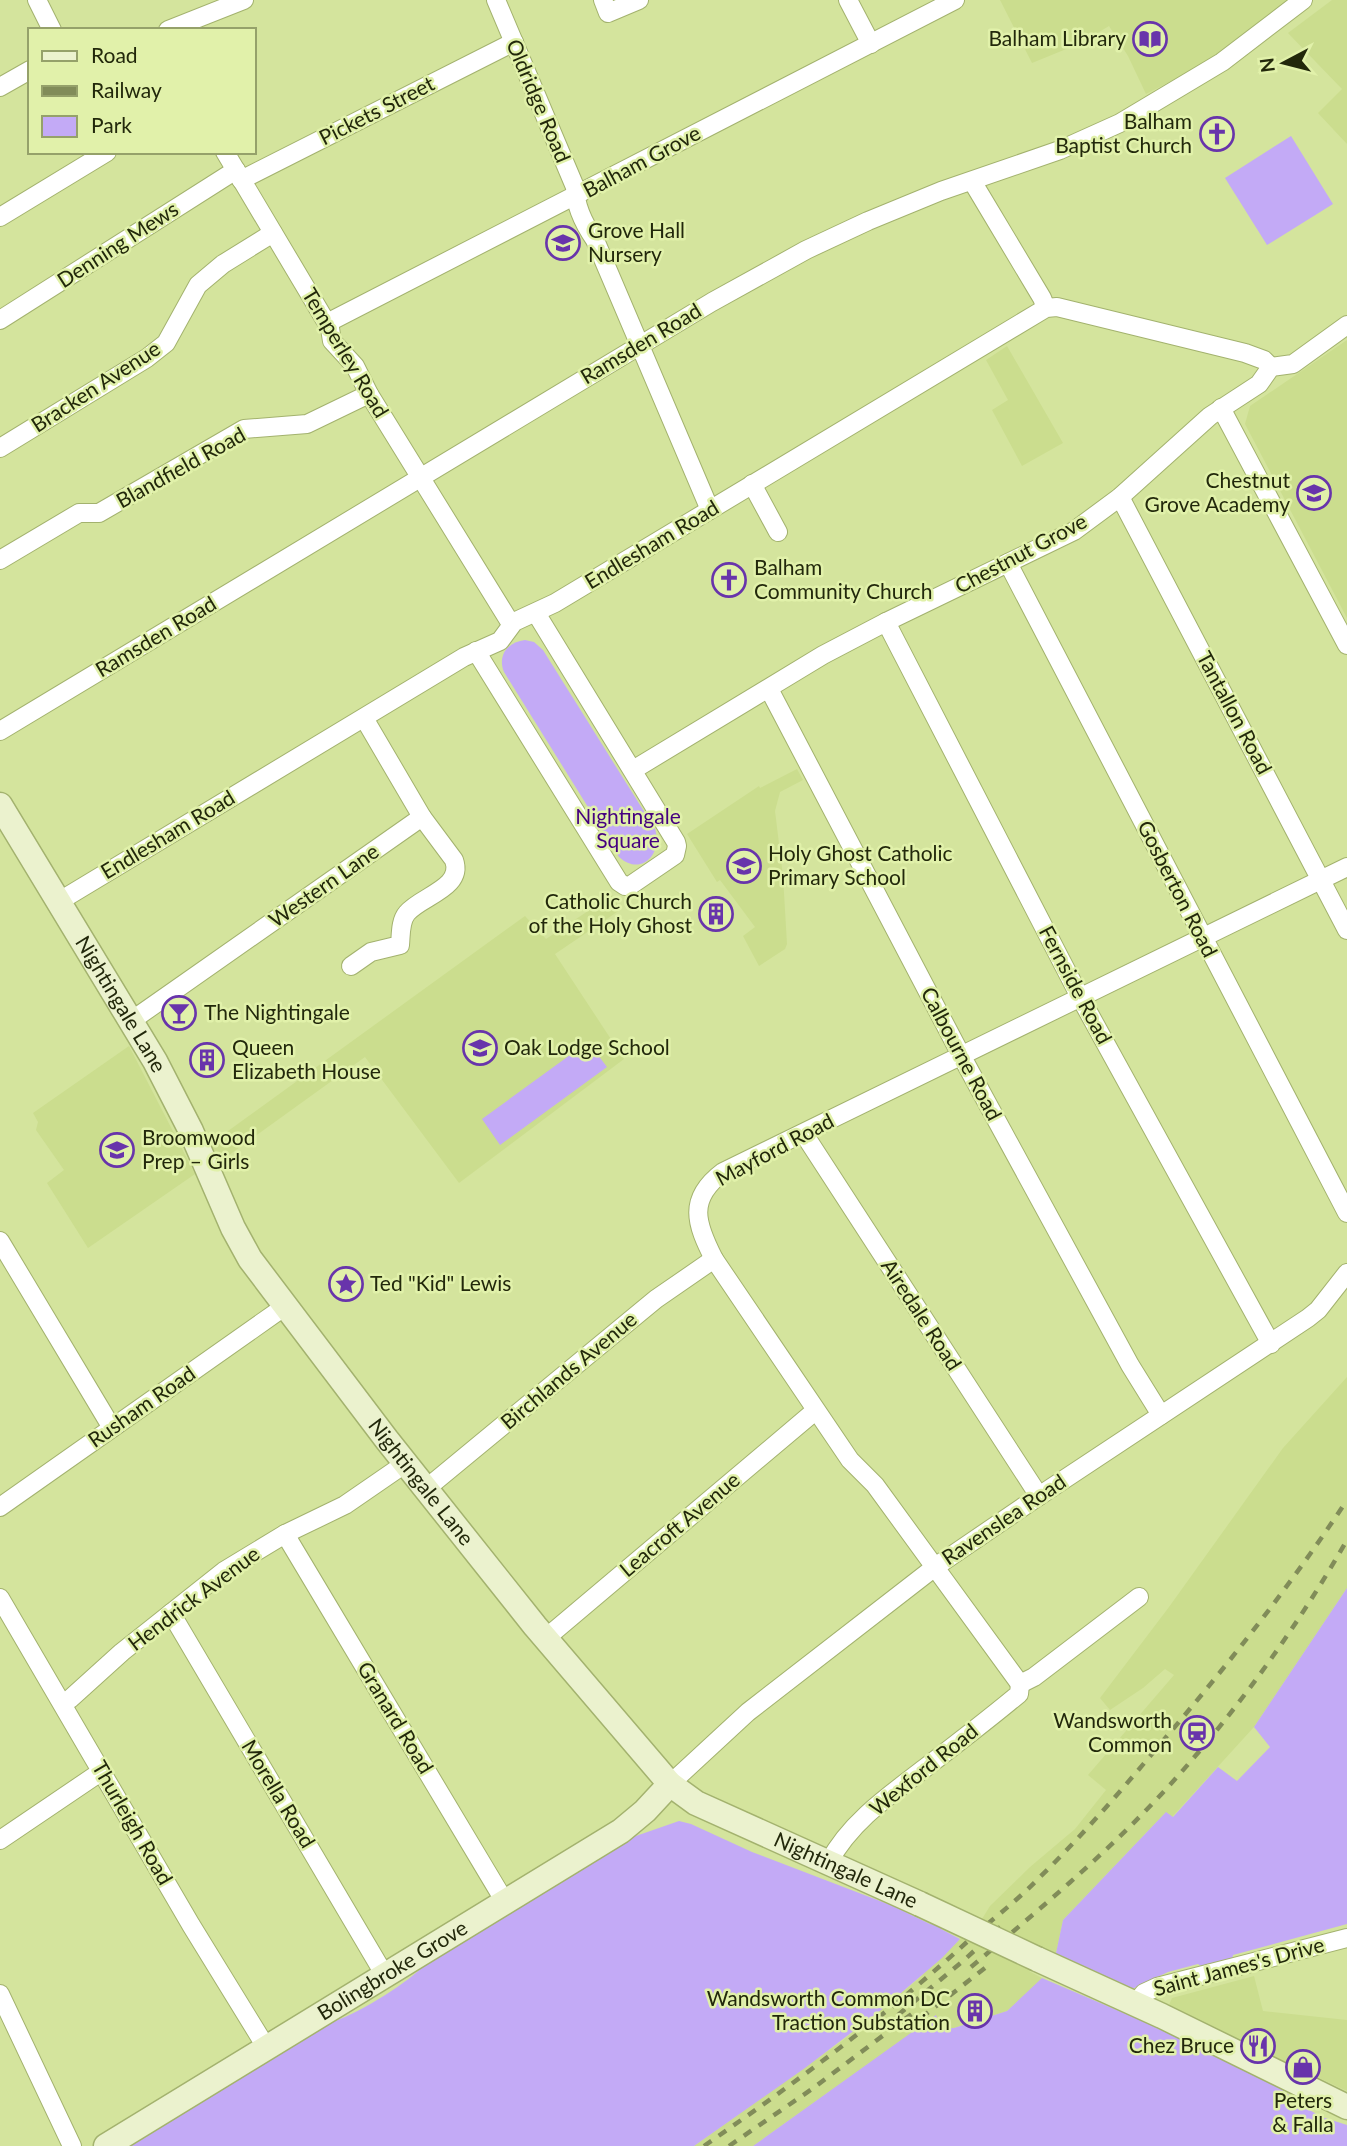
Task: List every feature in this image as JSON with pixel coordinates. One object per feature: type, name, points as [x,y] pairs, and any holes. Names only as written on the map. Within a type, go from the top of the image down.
[{"type":"main road","name":"Nightingale Lane","points":[[0,805],[155,1061],[191,1132],[244,1249],[284,1307],[545,1638],[670,1784],[696,1803],[829,1861],[1347,2107]]},
{"type":"main road","name":"Bolingbroke Grove","points":[[106,2146],[621,1831],[645,1811],[670,1784]]},
{"type":"street","points":[[37,0],[51,28]]},
{"type":"street","points":[[173,28],[244,0]]},
{"type":"street","name":"Oldridge Road","points":[[496,0],[575,187],[575,197],[586,227],[595,240],[710,510]]},
{"type":"street","points":[[603,0],[608,13],[639,0]]},
{"type":"street","points":[[848,0],[871,44]]},
{"type":"street","name":"Balham Grove","points":[[329,322],[955,0]]},
{"type":"street","name":"Ramsden Road","points":[[0,731],[640,344],[806,250],[869,221],[1060,150],[1120,123],[1222,62],[1303,0]]},
{"type":"street","name":"Pickets Street","points":[[238,175],[514,43]]},
{"type":"street","points":[[0,87],[28,70]]},
{"type":"street","points":[[0,217],[104,154]]},
{"type":"street","name":"Temperley Road","points":[[226,154],[325,320],[329,322],[332,341],[355,366],[369,394],[511,624]]},
{"type":"street","name":"Denning Mews","points":[[0,320],[238,175]]},
{"type":"street","points":[[972,181],[1046,308],[1057,307],[1245,353],[1264,360],[1272,367]]},
{"type":"street","name":"Bracken Avenue","points":[[0,448],[147,358],[166,343],[198,285],[223,264],[272,233]]},
{"type":"street","name":"Endlesham Road","points":[[58,902],[476,651],[500,640],[511,624],[536,613],[1046,308]]},
{"type":"street","name":"Chestnut Grove","points":[[633,770],[823,655],[1074,531],[1120,497],[1221,408],[1259,384],[1272,367],[1293,364],[1347,325]]},
{"type":"street","name":"Blandfield Road","points":[[0,560],[79,513],[99,513],[244,429],[307,424],[369,394]]},
{"type":"street","points":[[1221,408],[1347,645]]},
{"type":"street","points":[[752,484],[778,532]]},
{"type":"street","name":"Tantallon Road","points":[[1120,497],[1347,930]]},
{"type":"street","name":"Gosberton Road","points":[[1008,563],[1347,1213]]},
{"type":"street","points":[[476,651],[619,882],[625,886],[631,885],[675,855],[677,846],[536,613]]},
{"type":"street","name":"Fernside Road","points":[[886,622],[1080,997],[1270,1344]]},
{"type":"street","name":"Calbourne Road","points":[[769,689],[961,1055],[1130,1365],[1161,1415]]},
{"type":"street","points":[[351,966],[371,952],[400,945],[403,919],[408,911],[444,887],[455,874],[457,866],[422,817],[363,718]]},
{"type":"street","name":"Western Lane","points":[[131,1021],[422,817]]},
{"type":"street","name":"Mayford Road","points":[[1020,1684],[875,1485],[850,1460],[815,1411],[715,1259],[698,1226],[698,1206],[712,1180],[723,1172],[1347,867]]},
{"type":"street","name":"Airedale Road","points":[[804,1134],[1039,1496]]},
{"type":"street","points":[[0,1241],[113,1428]]},
{"type":"street","name":"Birchlands Avenue","points":[[427,1488],[656,1299],[715,1259]]},
{"type":"street","name":"Ravenslea Road","points":[[670,1784],[748,1712],[935,1567],[1318,1310],[1347,1273]]},
{"type":"street","name":"Rusham Road","points":[[0,1507],[284,1307]]},
{"type":"street","name":"Leacroft Avenue","points":[[545,1638],[815,1411]]},
{"type":"street","name":"Hendrick Avenue","points":[[63,1704],[122,1652],[224,1571],[285,1534],[345,1505],[406,1463]]},
{"type":"street","name":"Granard Road","points":[[285,1534],[505,1902]]},
{"type":"street","name":"Wexford Road","points":[[829,1861],[864,1818],[1019,1694],[1020,1684],[1139,1597]]},
{"type":"street","name":"Thurleigh Road","points":[[0,1598],[191,1925],[266,2047]]},
{"type":"street","name":"Morella Road","points":[[171,1614],[384,1974]]},
{"type":"street","points":[[0,1840],[102,1771]]},
{"type":"street","name":"Saint James's Drive","points":[[1135,2004],[1144,1993],[1161,1985],[1347,1938]]},
{"type":"street","points":[[0,1994],[72,2146]]},
{"type":"shaded area","points":[[1000,0],[1290,0],[1204,64],[1146,94],[1128,56],[1109,26],[1081,43],[1032,63]]},
{"type":"shaded area","points":[[1332,0],[1347,0],[1347,144],[1318,113],[1342,89],[1288,33]]},
{"type":"shaded area","name":"Chestnut Grove Academy","points":[[1347,340],[1347,618],[1245,424],[1250,406]]},
{"type":"shaded area","points":[[1007,346],[1063,443],[1022,466],[992,410],[1008,400],[986,360]]},
{"type":"shaded area","name":"Holy Ghost Catholic Primary School","points":[[797,769],[803,780],[780,792],[775,811],[783,876],[787,944],[785,949],[759,966],[743,936],[755,927],[720,880],[717,882],[687,834],[759,786],[760,788]]},
{"type":"shaded area","name":"Oak Lodge School","points":[[612,895],[620,910],[555,954],[624,1059],[459,1183],[365,1057],[218,1163],[210,1144],[525,916],[546,939]]},
{"type":"shaded area","name":"Broomwood Prep – Girls","points":[[129,1046],[195,1174],[88,1248],[47,1183],[64,1170],[36,1130],[38,1122],[33,1113]]},
{"type":"shaded area","points":[[1347,1377],[1347,1588],[1254,1727],[1172,1817],[1165,1813],[1063,1920],[1056,1953],[1045,1948],[1029,1971],[1042,1978],[1038,1983],[1007,2011],[954,2028],[940,2029],[936,2016],[753,2146],[694,2146],[842,2041],[916,1981],[960,1939],[973,1916],[982,1919],[990,1906],[1030,1867],[1075,1829],[1106,1790],[1088,1775],[1174,1675],[1165,1669],[1110,1710],[1100,1698],[1283,1448]]},
{"type":"shaded area","points":[[1254,1976],[1263,2011],[1347,2020],[1347,2091],[1174,2010],[1169,2005],[1172,1998]]},
{"type":"green space","points":[[1291,136],[1333,204],[1267,245],[1225,178]]},
{"type":"green space","name":"Nightingale Square","points":[[525,640],[534,642],[543,650],[655,829],[656,847],[653,854],[642,864],[627,863],[619,857],[504,672],[502,660],[506,650],[514,643]]},
{"type":"green space","points":[[588,1042],[607,1067],[500,1145],[482,1119]]},
{"type":"green space","name":"Wandsworth Common","points":[[1347,1588],[1347,1924],[1233,1955],[1232,1961],[1202,1967],[1198,1964],[1168,1972],[1128,1991],[1066,1962],[1056,1953],[1063,1920],[1166,1812],[1173,1817],[1218,1767],[1237,1781],[1270,1747],[1254,1727]]},
{"type":"green space","points":[[679,1821],[893,1906],[930,1924],[941,1925],[941,1929],[960,1939],[881,2010],[805,2068],[694,2146],[131,2146],[333,2022],[384,1996],[430,1960],[569,1870],[608,1854],[633,1837]]},
{"type":"green space","points":[[1042,1978],[1140,2020],[1274,2083],[1304,2107],[1322,2117],[1347,2125],[1347,2146],[753,2146],[936,2015],[941,2029],[954,2028],[1007,2011]]},
{"type":"railway","points":[[704,2146],[872,2023],[1013,1903],[1056,1861],[1121,1791],[1215,1679],[1261,1621],[1347,1500]]},
{"type":"railway","points":[[971,1967],[1103,1852],[1177,1777],[1268,1663],[1347,1540]]},
{"type":"railway","points":[[898,2015],[1007,1921]]},
{"type":"railway","points":[[907,2029],[990,1964]]},
{"type":"railway","points":[[729,2146],[812,2089],[913,2013]]},
{"type":"place","name":"Balham Library","points":[[1150,39]]},
{"type":"place","name":"Balham Baptist Church","points":[[1217,134]]},
{"type":"place","name":"Grove Hall Nursery","points":[[563,243]]},
{"type":"place","name":"Chestnut Grove Academy","points":[[1314,493]]},
{"type":"place","name":"Balham Community Church","points":[[729,580]]},
{"type":"place","name":"Holy Ghost Catholic Primary School","points":[[744,866]]},
{"type":"place","name":"Catholic Church of the Holy Ghost","points":[[716,914]]},
{"type":"place","name":"The Nightingale","points":[[179,1013]]},
{"type":"place","name":"Oak Lodge School","points":[[480,1048]]},
{"type":"place","name":"Queen Elizabeth House","points":[[207,1060]]},
{"type":"place","name":"Broomwood Prep – Girls","points":[[117,1150]]},
{"type":"place","name":"Ted \"Kid\" Lewis","points":[[346,1284]]},
{"type":"place","name":"Wandsworth Common","points":[[1197,1733]]},
{"type":"place","name":"Wandsworth Common DC Traction Substation","points":[[975,2011]]},
{"type":"place","name":"Chez Bruce","points":[[1258,2046]]},
{"type":"place","name":"Peters & Falla","points":[[1303,2067]]}]
